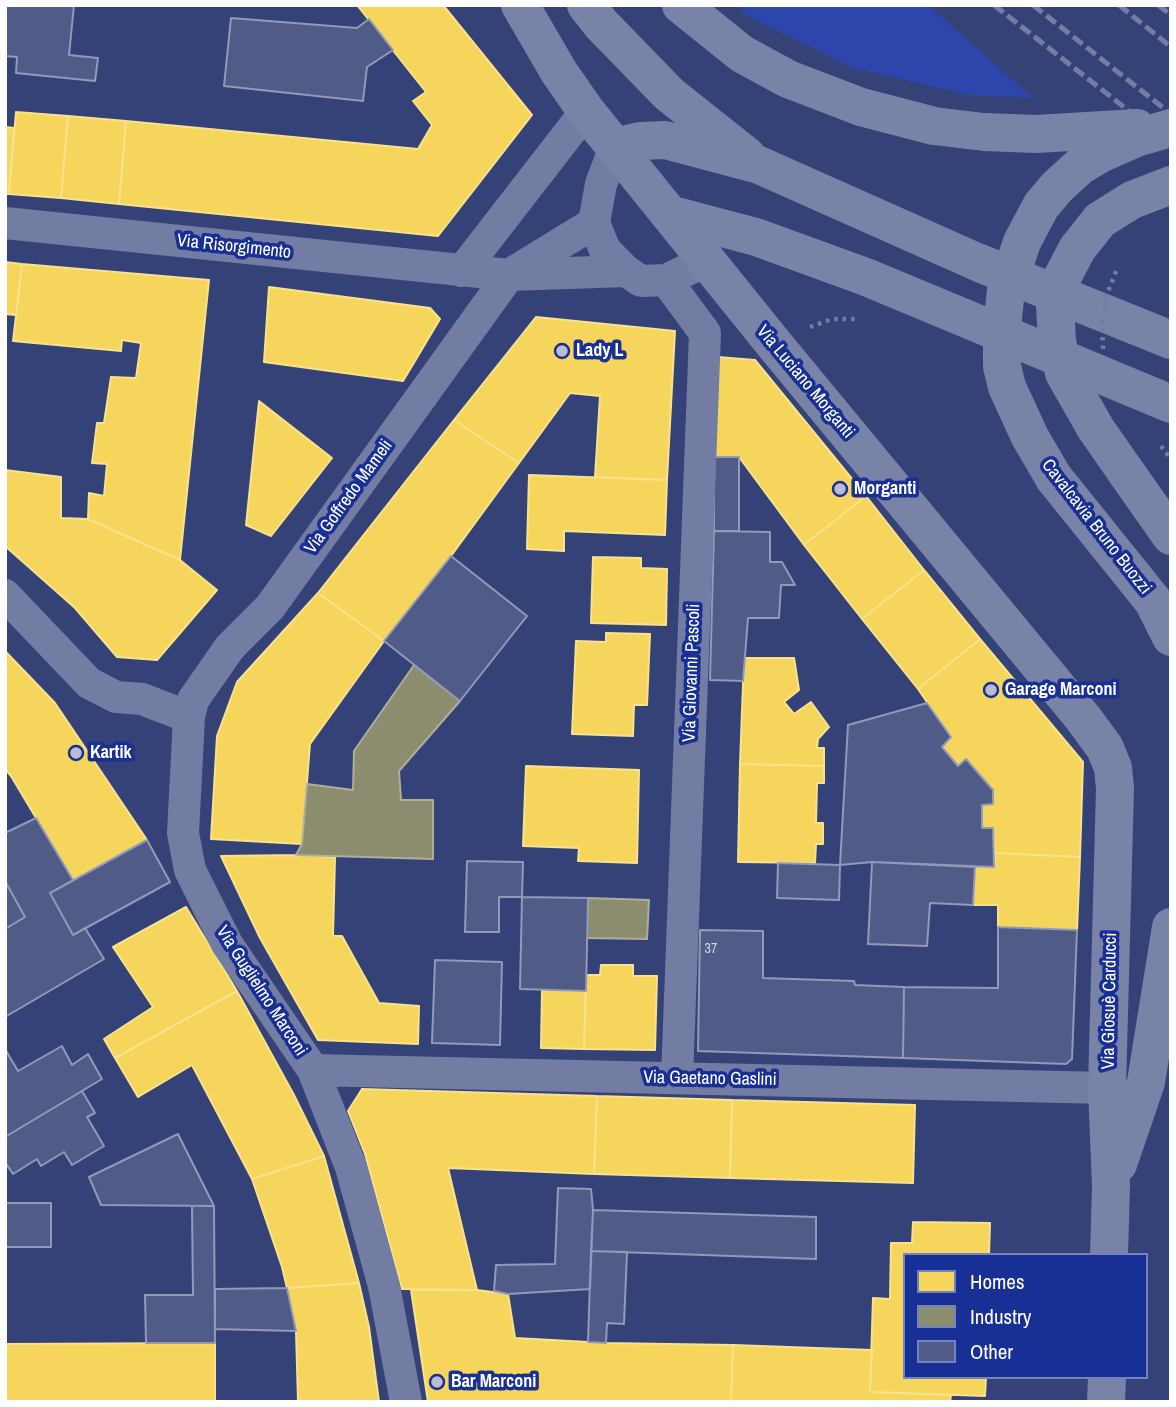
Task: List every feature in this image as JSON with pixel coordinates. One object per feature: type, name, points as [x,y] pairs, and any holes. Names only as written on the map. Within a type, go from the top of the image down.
[{"type":"main road","name":"Via Luciano Morganti","points":[[520,5],[559,72],[586,111],[1105,748]]},
{"type":"main road","points":[[586,5],[668,94],[759,166]]},
{"type":"main road","points":[[681,5],[741,54],[788,79],[861,107],[934,126],[1036,134],[1171,127]]},
{"type":"main road","name":"Cavalcavia Bruno Buozzi","points":[[1171,127],[1136,138],[1080,166],[1041,206],[1022,242],[1006,290],[1002,327],[1002,366],[1007,387],[1030,437],[1054,478],[1153,601],[1171,637]]},
{"type":"main road","points":[[615,147],[640,141],[665,140],[759,166],[977,262],[1171,340]]},
{"type":"main road","points":[[1171,184],[1132,200],[1100,220],[1077,249],[1067,267],[1055,306],[1057,341],[1064,373],[1096,429],[1171,536]]},
{"type":"main road","points":[[669,214],[756,237],[866,277],[1171,404]]},
{"type":"main road","points":[[706,261],[756,237]]},
{"type":"main road","name":"Via Giosuè Carducci","points":[[1105,748],[1113,768],[1115,788],[1107,1088],[1111,1186],[1109,1253]]},
{"type":"main road","points":[[1111,1186],[1146,1082],[1171,927]]},
{"type":"main road","points":[[1106,1402],[1107,1379]]},
{"type":"street","points":[[462,271],[586,111]]},
{"type":"street","points":[[615,147],[601,184],[594,223],[605,250],[626,271]]},
{"type":"street","name":"Via Risorgimento","points":[[5,223],[509,275],[626,271],[641,281],[666,279]]},
{"type":"street","points":[[509,275],[594,223]]},
{"type":"street","points":[[666,279],[706,261]]},
{"type":"street","name":"Via Goffredo Mameli","points":[[189,717],[193,700],[230,648],[270,607],[509,275]]},
{"type":"street","name":"Via Giovanni Pascoli","points":[[666,279],[705,333],[677,1078]]},
{"type":"street","points":[[5,595],[89,683],[116,697],[142,699],[189,717]]},
{"type":"street","name":"Via Guglielmo Marconi","points":[[189,717],[183,833],[190,870],[227,944],[313,1070],[351,1167],[384,1286],[406,1402]]},
{"type":"street","name":"Via Gaetano Gaslini","points":[[313,1070],[1107,1088]]},
{"type":"path","points":[[1103,350],[1102,323],[1107,294],[1116,269],[1123,261]]},
{"type":"path","points":[[774,344],[797,331],[832,319],[860,319]]},
{"type":"path","points":[[1156,439],[1171,460]]},
{"type":"shaded area","points":[[735,5],[928,5],[1033,98],[970,95],[854,68],[750,17]]},
{"type":"building: Homes","points":[[357,5],[443,5],[532,115],[438,236],[119,204],[126,121],[418,149],[432,125],[413,101],[426,92]]},
{"type":"building: Homes","points":[[16,112],[68,116],[61,198],[9,194]]},
{"type":"building: Homes","points":[[68,116],[126,121],[119,204],[61,198]]},
{"type":"building: Homes","points":[[5,127],[14,128],[9,194],[5,194]]},
{"type":"building: Homes","points":[[5,262],[22,264],[16,315],[5,314]]},
{"type":"building: Homes","points":[[22,264],[209,280],[180,560],[88,519],[89,493],[104,496],[107,464],[92,463],[97,423],[104,423],[111,377],[136,378],[141,343],[122,340],[121,351],[13,341]]},
{"type":"building: Homes","points":[[269,287],[430,308],[440,319],[403,381],[264,362]]},
{"type":"building: Homes","points":[[536,317],[675,331],[667,480],[595,477],[600,396],[570,393],[519,463],[454,420]]},
{"type":"building: Homes","points":[[718,357],[755,360],[866,496],[804,545],[739,457],[714,457]]},
{"type":"building: Homes","points":[[259,401],[332,458],[271,536],[246,525]]},
{"type":"building: Homes","points":[[454,420],[519,463],[384,641],[318,593]]},
{"type":"building: Homes","points":[[5,470],[61,477],[61,518],[88,519],[180,560],[217,590],[157,660],[117,657],[75,608],[5,546]]},
{"type":"building: Homes","points":[[529,475],[667,480],[665,535],[564,531],[564,551],[527,549]]},
{"type":"building: Homes","points":[[866,496],[924,570],[862,619],[804,545]]},
{"type":"building: Homes","points":[[593,557],[641,558],[641,568],[667,569],[666,625],[591,623]]},
{"type":"building: Homes","points":[[924,570],[980,639],[918,689],[862,619]]},
{"type":"building: Homes","points":[[318,593],[384,641],[310,744],[302,844],[211,839],[217,736],[237,682]]},
{"type":"building: Homes","points":[[606,633],[650,634],[647,705],[634,705],[633,736],[572,734],[576,641],[606,642]]},
{"type":"building: Homes","points":[[980,639],[1083,762],[1080,857],[995,853],[993,828],[982,828],[982,805],[993,804],[993,790],[966,759],[958,766],[942,747],[951,737],[918,689]]},
{"type":"building: Homes","points":[[5,651],[55,703],[147,840],[73,880],[5,769]]},
{"type":"building: Homes","points":[[744,658],[794,658],[799,690],[784,702],[794,714],[811,702],[829,727],[818,739],[817,748],[824,748],[824,766],[740,764]]},
{"type":"building: Homes","points":[[740,764],[824,766],[824,783],[817,783],[816,823],[823,823],[823,844],[816,844],[815,863],[738,862]]},
{"type":"building: Homes","points":[[526,766],[639,770],[637,863],[578,861],[579,848],[523,846]]},
{"type":"building: Homes","points":[[995,853],[1080,857],[1077,930],[998,927],[998,905],[973,905],[975,867],[994,867]]},
{"type":"building: Homes","points":[[221,856],[335,857],[333,936],[342,936],[379,1003],[419,1006],[418,1044],[318,1040],[260,938]]},
{"type":"building: Homes","points":[[186,907],[237,991],[115,1058],[104,1039],[153,1007],[113,947]]},
{"type":"building: Homes","points":[[601,965],[633,965],[633,976],[657,976],[655,1050],[584,1049],[586,975],[600,975]]},
{"type":"building: Homes","points":[[542,990],[586,991],[584,1049],[541,1048]]},
{"type":"building: Homes","points":[[237,991],[324,1156],[252,1179],[192,1065],[138,1097],[115,1058]]},
{"type":"building: Homes","points":[[362,1089],[597,1096],[594,1174],[448,1168],[477,1290],[402,1289],[365,1154],[348,1111]]},
{"type":"building: Homes","points":[[597,1096],[732,1100],[730,1178],[594,1174]]},
{"type":"building: Homes","points":[[732,1100],[915,1105],[913,1183],[730,1178]]},
{"type":"building: Homes","points":[[324,1156],[359,1283],[287,1288],[252,1179]]},
{"type":"building: Homes","points":[[913,1222],[990,1223],[989,1253],[903,1253],[903,1379],[986,1379],[985,1396],[870,1392],[873,1298],[890,1299],[891,1243],[912,1243]]},
{"type":"building: Homes","points":[[359,1283],[369,1327],[379,1402],[298,1402],[296,1331],[287,1288]]},
{"type":"building: Homes","points":[[411,1290],[477,1290],[508,1294],[515,1338],[733,1345],[731,1402],[428,1402]]},
{"type":"building: Homes","points":[[215,1343],[215,1402],[5,1402],[5,1344]]},
{"type":"building: Homes","points":[[733,1345],[872,1350],[870,1392],[951,1395],[950,1402],[731,1402]]},
{"type":"building: Industry","points":[[414,665],[460,701],[399,771],[401,800],[433,800],[433,859],[296,855],[302,844],[307,784],[353,790],[354,751]]},
{"type":"building: Industry","points":[[588,898],[649,900],[647,939],[587,938]]},
{"type":"building: Other","points":[[5,5],[74,5],[69,55],[98,58],[95,81],[16,73],[17,57],[5,56]]},
{"type":"building: Other","points":[[231,18],[357,28],[369,19],[393,50],[367,67],[363,101],[224,86]]},
{"type":"building: Other","points":[[714,457],[739,457],[739,531],[714,531]]},
{"type":"building: Other","points":[[714,531],[770,532],[770,562],[782,562],[795,585],[781,585],[779,618],[748,618],[743,681],[710,680]]},
{"type":"building: Other","points":[[451,556],[527,616],[460,701],[384,641]]},
{"type":"building: Other","points":[[927,703],[951,737],[942,747],[958,766],[966,759],[993,790],[993,804],[982,805],[982,828],[993,828],[994,867],[872,862],[840,865],[848,725]]},
{"type":"building: Other","points":[[36,818],[73,880],[50,893],[73,935],[85,928],[104,959],[5,1017],[5,929],[25,917],[5,881],[5,833]]},
{"type":"building: Other","points":[[147,840],[170,882],[73,935],[50,893]]},
{"type":"building: Other","points":[[467,861],[523,862],[522,897],[499,897],[499,932],[465,932]]},
{"type":"building: Other","points":[[872,862],[975,867],[973,905],[930,903],[927,946],[868,944]]},
{"type":"building: Other","points":[[778,863],[840,865],[839,900],[777,898]]},
{"type":"building: Other","points":[[5,881],[25,917],[5,929]]},
{"type":"building: Other","points":[[522,897],[588,898],[586,991],[520,989]]},
{"type":"building: Other","points":[[998,927],[1077,930],[1072,1059],[1066,1064],[903,1058],[904,987],[998,988]]},
{"type":"building: Other","points":[[700,930],[763,931],[763,978],[854,981],[855,985],[904,987],[903,1058],[698,1051]]},
{"type":"building: Other","points":[[435,960],[502,962],[500,1045],[432,1043]]},
{"type":"building: Other","points":[[62,1046],[72,1065],[88,1054],[102,1079],[5,1137],[5,1049],[18,1071]]},
{"type":"building: Other","points":[[82,1091],[95,1113],[87,1117],[104,1146],[72,1165],[64,1152],[41,1166],[37,1159],[13,1174],[5,1162],[5,1137]]},
{"type":"building: Other","points":[[178,1134],[214,1206],[101,1205],[89,1177]]},
{"type":"building: Other","points":[[558,1188],[591,1189],[593,1210],[590,1289],[508,1294],[494,1291],[496,1265],[555,1264]]},
{"type":"building: Other","points":[[5,1203],[51,1203],[51,1247],[5,1247]]},
{"type":"building: Other","points":[[192,1206],[214,1206],[215,1343],[146,1343],[145,1295],[193,1295]]},
{"type":"building: Other","points":[[593,1210],[816,1217],[816,1259],[591,1251]]},
{"type":"building: Other","points":[[591,1251],[627,1252],[624,1324],[607,1323],[606,1343],[588,1342]]},
{"type":"building: Other","points":[[287,1288],[296,1331],[215,1329],[215,1289]]},
{"type":"railway","points":[[994,5],[1171,144]]},
{"type":"railway","points":[[1033,5],[1171,114]]},
{"type":"railway","points":[[1119,5],[1171,47]]},
{"type":"railway","points":[[1158,5],[1171,15]]},
{"type":"place","name":"Lady L","points":[[562,351]]},
{"type":"place","name":"Morganti","points":[[840,489]]},
{"type":"place","name":"Garage Marconi","points":[[991,690]]},
{"type":"place","name":"Kartik","points":[[76,753]]},
{"type":"place","name":"Bar Marconi","points":[[437,1382]]}]
